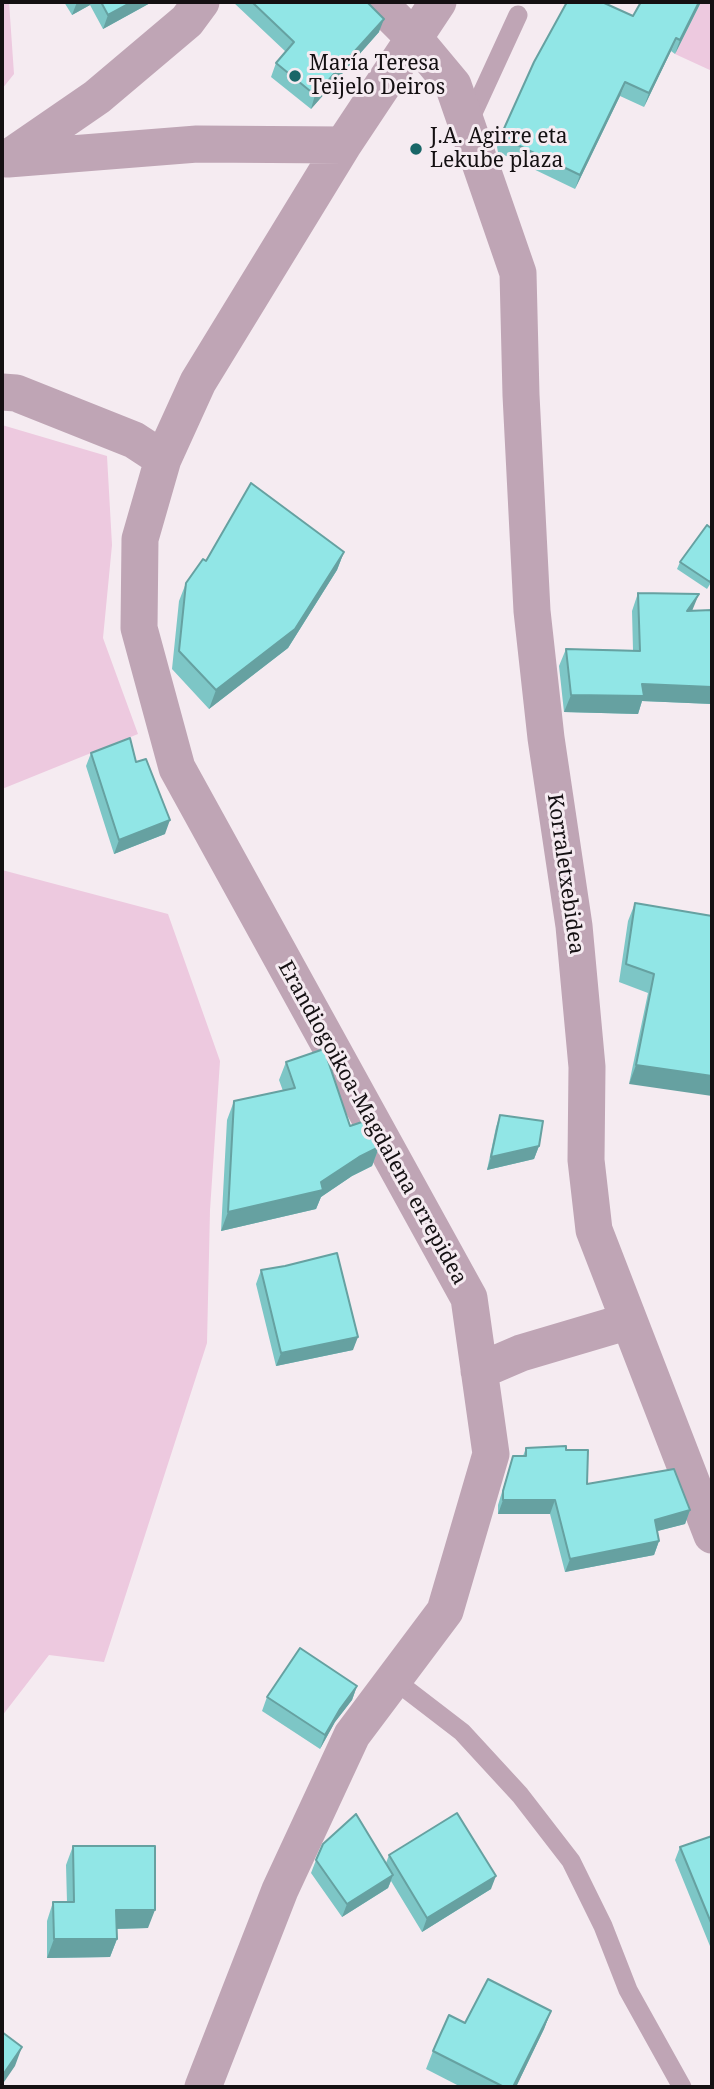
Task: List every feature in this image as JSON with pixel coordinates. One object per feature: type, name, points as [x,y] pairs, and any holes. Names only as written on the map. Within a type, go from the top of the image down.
[{"type":"street","points":[[5,160],[97,97],[187,21],[201,2]]},
{"type":"street","name":"Korraletxebidea","points":[[378,2],[413,37],[453,85],[518,273],[531,611],[545,738],[574,926],[587,1067],[586,1160],[594,1230],[712,1535]]},
{"type":"street","name":"Erandiogoikoa-Magdalena errepidea","points":[[203,2087],[280,1890],[346,1746],[445,1611],[491,1454],[469,1298],[177,768],[139,628],[140,539],[163,459],[198,382],[343,145],[438,2]]},
{"type":"street","points":[[5,160],[197,144],[343,145]]},
{"type":"street","points":[[2,392],[16,393],[134,440],[163,459]]},
{"type":"street","points":[[479,1371],[522,1353],[629,1321]]},
{"type":"lane","points":[[467,126],[517,15]]},
{"type":"lane","points":[[393,1679],[462,1732],[520,1795],[571,1861],[603,1926],[628,1990],[682,2087]]},
{"type":"shaded area","points":[[2,2],[9,2],[14,74],[2,89]]},
{"type":"shaded area","points":[[701,2],[712,2],[712,71],[675,54]]},
{"type":"shaded area","points":[[2,425],[107,456],[112,545],[103,638],[138,734],[2,789]]},
{"type":"shaded area","points":[[2,870],[168,914],[220,1061],[210,1210],[207,1343],[104,1662],[49,1655],[2,1716]]},
{"type":"building","points":[[101,2],[132,2],[108,15]]},
{"type":"building","points":[[252,2],[367,2],[384,19],[315,95],[276,63],[294,42]]},
{"type":"building","points":[[567,2],[602,2],[633,16],[641,2],[699,2],[680,40],[676,38],[649,93],[625,82],[580,175],[503,138],[502,133],[534,62]]},
{"type":"building","points":[[251,483],[344,552],[295,629],[216,690],[179,651],[186,583],[203,559],[206,561]]},
{"type":"building","points":[[707,525],[712,529],[710,582],[680,562]]},
{"type":"building","points":[[638,593],[699,594],[687,611],[712,610],[712,687],[642,684],[644,696],[571,695],[566,649],[640,651]]},
{"type":"building","points":[[130,738],[136,762],[146,759],[170,820],[119,840],[91,753]]},
{"type":"building","points":[[635,903],[712,916],[712,1076],[636,1065],[654,974],[626,964]]},
{"type":"building","points":[[324,1049],[350,1126],[365,1121],[379,1147],[321,1182],[323,1190],[228,1212],[234,1101],[295,1088],[286,1062]]},
{"type":"building","points":[[500,1115],[543,1121],[539,1146],[491,1157]]},
{"type":"building","points":[[337,1253],[358,1337],[281,1353],[261,1270]]},
{"type":"building","points":[[566,1446],[566,1450],[588,1450],[587,1484],[674,1469],[690,1510],[655,1520],[659,1541],[570,1559],[555,1500],[503,1500],[513,1456],[526,1456],[526,1448]]},
{"type":"building","points":[[300,1648],[357,1686],[325,1735],[267,1697]]},
{"type":"building","points":[[457,1813],[496,1876],[427,1918],[389,1855]]},
{"type":"building","points":[[356,1814],[393,1875],[347,1904],[316,1860],[323,1844]]},
{"type":"building","points":[[712,1836],[712,1925],[680,1847]]},
{"type":"building","points":[[73,1846],[155,1846],[155,1910],[116,1910],[117,1939],[54,1939],[53,1902],[74,1902]]},
{"type":"building","points":[[488,1979],[551,2011],[513,2087],[504,2087],[433,2051],[449,2015],[465,2023]]},
{"type":"building","points":[[2,2032],[22,2047],[2,2076]]},
{"type":"place","name":"María Teresa Teijelo Deiros","points":[[295,76]]},
{"type":"place","name":"J.A. Agirre eta Lekube plaza","points":[[416,149]]}]
